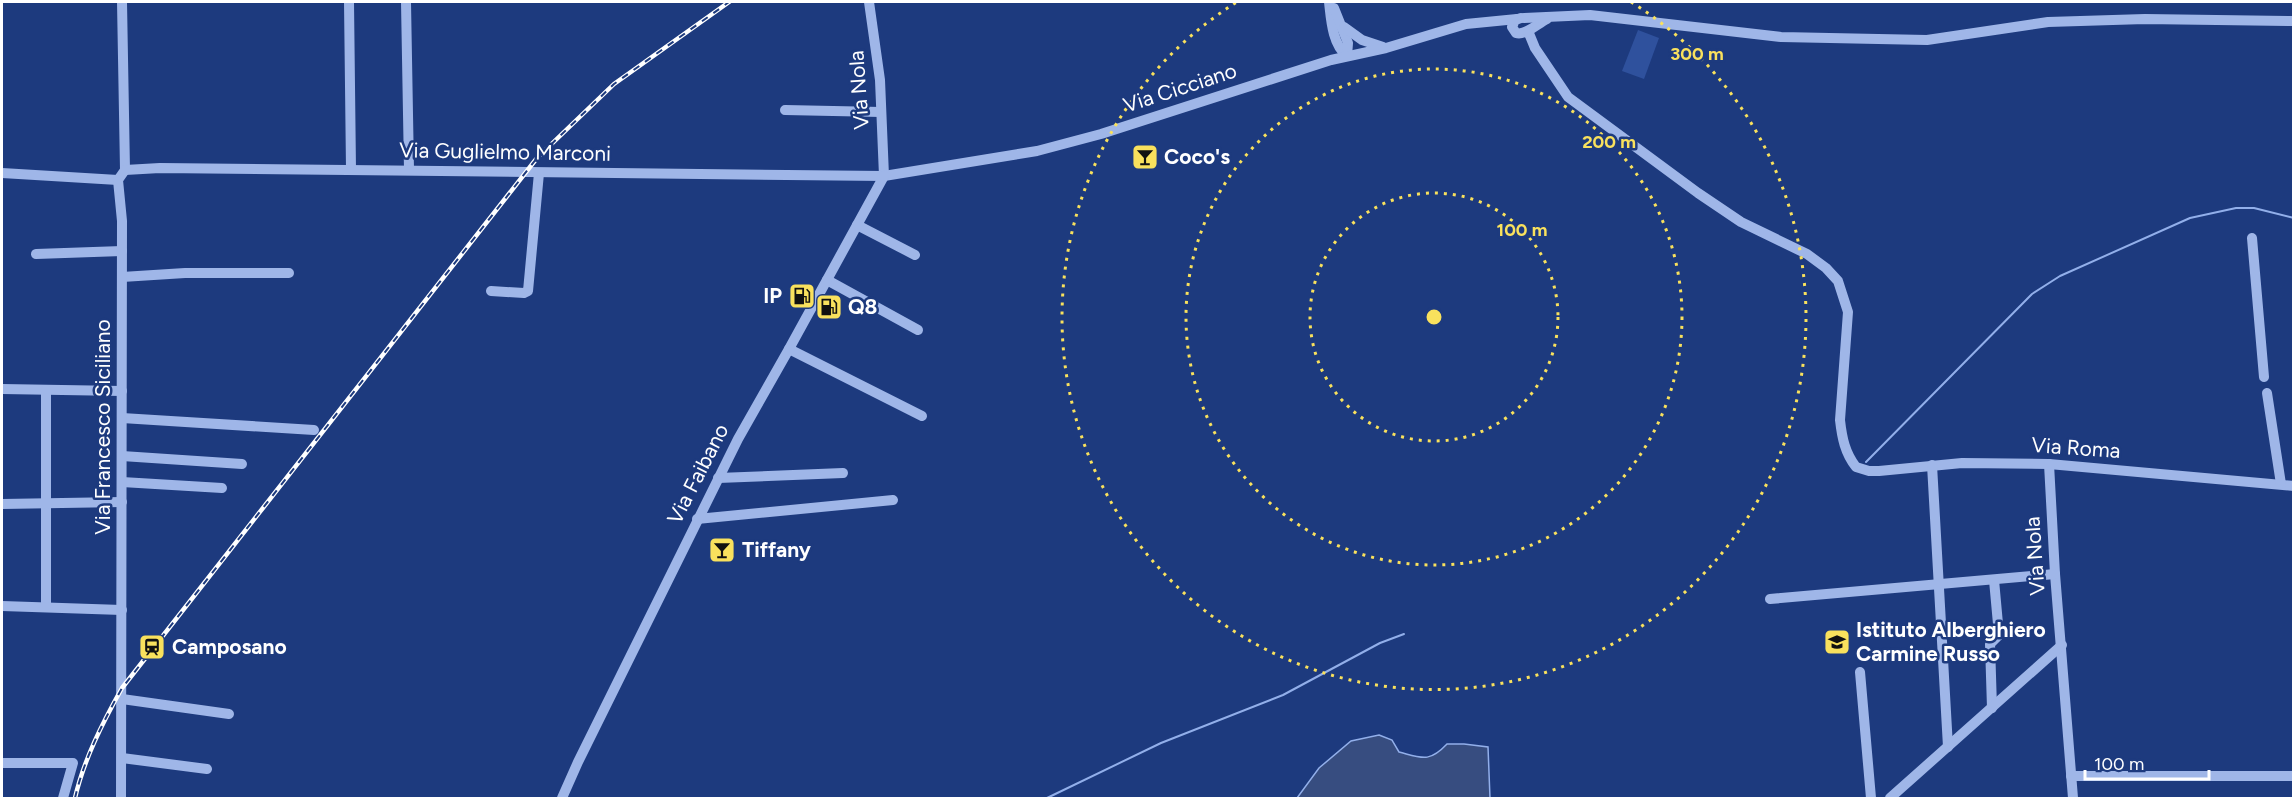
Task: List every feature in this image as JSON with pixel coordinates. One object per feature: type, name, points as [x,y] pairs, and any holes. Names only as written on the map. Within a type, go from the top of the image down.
[{"type":"street","points":[[2,173],[118,180],[125,170],[122,2]]},
{"type":"street","points":[[349,2],[351,170]]},
{"type":"street","points":[[406,2],[408,170]]},
{"type":"street","name":"Via Nola","points":[[869,2],[880,80],[884,176]]},
{"type":"street","points":[[1330,2],[1338,30],[1348,43],[1347,56]]},
{"type":"street","points":[[1522,27],[1550,17],[1590,15],[1781,37],[1927,40],[2048,22],[2145,19],[2294,21]]},
{"type":"street","name":"Via Cicciano","points":[[884,176],[1048,148],[1101,134],[1331,60],[1386,48],[1446,29],[1485,22],[1522,27]]},
{"type":"street","name":"Via Roma","points":[[1522,27],[1568,97],[1698,193],[1741,222],[1807,254],[1827,268],[1838,280],[1848,312],[1841,433],[1842,443],[1856,467],[1879,471],[1932,465],[2049,464],[2294,486]]},
{"type":"street","points":[[1338,30],[1386,48]]},
{"type":"street","points":[[1331,60],[1338,30]]},
{"type":"street","points":[[785,110],[881,112]]},
{"type":"street","name":"Via Guglielmo Marconi","points":[[125,170],[160,168],[884,176]]},
{"type":"street","points":[[491,291],[524,293],[528,291],[539,173]]},
{"type":"street","name":"Via Faibano","points":[[562,798],[718,478],[884,176]]},
{"type":"street","name":"Via Francesco Siciliano","points":[[118,180],[122,252],[121,798]]},
{"type":"street","points":[[857,225],[915,255]]},
{"type":"street","points":[[2252,238],[2264,377]]},
{"type":"street","points":[[36,254],[122,252]]},
{"type":"street","points":[[122,277],[185,273],[289,273]]},
{"type":"street","points":[[827,280],[918,330]]},
{"type":"street","points":[[789,349],[922,416]]},
{"type":"street","points":[[2,389],[122,391]]},
{"type":"street","points":[[46,390],[46,607]]},
{"type":"street","points":[[2267,393],[2281,484]]},
{"type":"street","points":[[122,418],[314,430]]},
{"type":"street","points":[[122,456],[242,464]]},
{"type":"street","name":"Via Nola","points":[[2049,464],[2055,574],[2073,798]]},
{"type":"street","points":[[1932,465],[1948,747]]},
{"type":"street","points":[[718,478],[843,473]]},
{"type":"street","points":[[122,482],[222,488]]},
{"type":"street","points":[[697,519],[893,500]]},
{"type":"street","points":[[2,504],[122,502]]},
{"type":"street","points":[[1770,599],[2055,574]]},
{"type":"street","points":[[1992,708],[1990,645],[1999,635],[1994,580]]},
{"type":"street","points":[[2,606],[122,610]]},
{"type":"street","points":[[1890,798],[2062,645]]},
{"type":"street","points":[[1860,672],[1871,798]]},
{"type":"street","points":[[122,693],[229,714]]},
{"type":"street","points":[[122,758],[207,769]]},
{"type":"street","points":[[2,763],[74,763],[63,798]]},
{"type":"street","points":[[2071,776],[2294,776]]},
{"type":"shaded area","points":[[1638,30],[1659,38],[1644,79],[1622,71]]},
{"type":"shaded area","points":[[1379,735],[1392,740],[1399,752],[1420,757],[1435,754],[1447,744],[1488,747],[1490,798],[1297,798],[1319,768],[1351,741]]},
{"type":"waterway","points":[[1866,462],[2032,294],[2060,276],[2190,218],[2236,208],[2254,208],[2294,218]]},
{"type":"waterway","points":[[1047,798],[1161,743],[1283,695],[1380,643],[1404,634]]},
{"type":"railway","points":[[75,798],[83,769],[122,688],[537,158],[614,84],[729,2]]},
{"type":"place","name":"Coco's","points":[[1145,157]]},
{"type":"place","name":"IP","points":[[802,296]]},
{"type":"place","name":"Q8","points":[[829,307]]},
{"type":"place","name":"Tiffany","points":[[722,550]]},
{"type":"place","name":"Istituto Alberghiero Carmine Russo","points":[[1837,642]]},
{"type":"place","name":"Camposano","points":[[152,647]]}]
